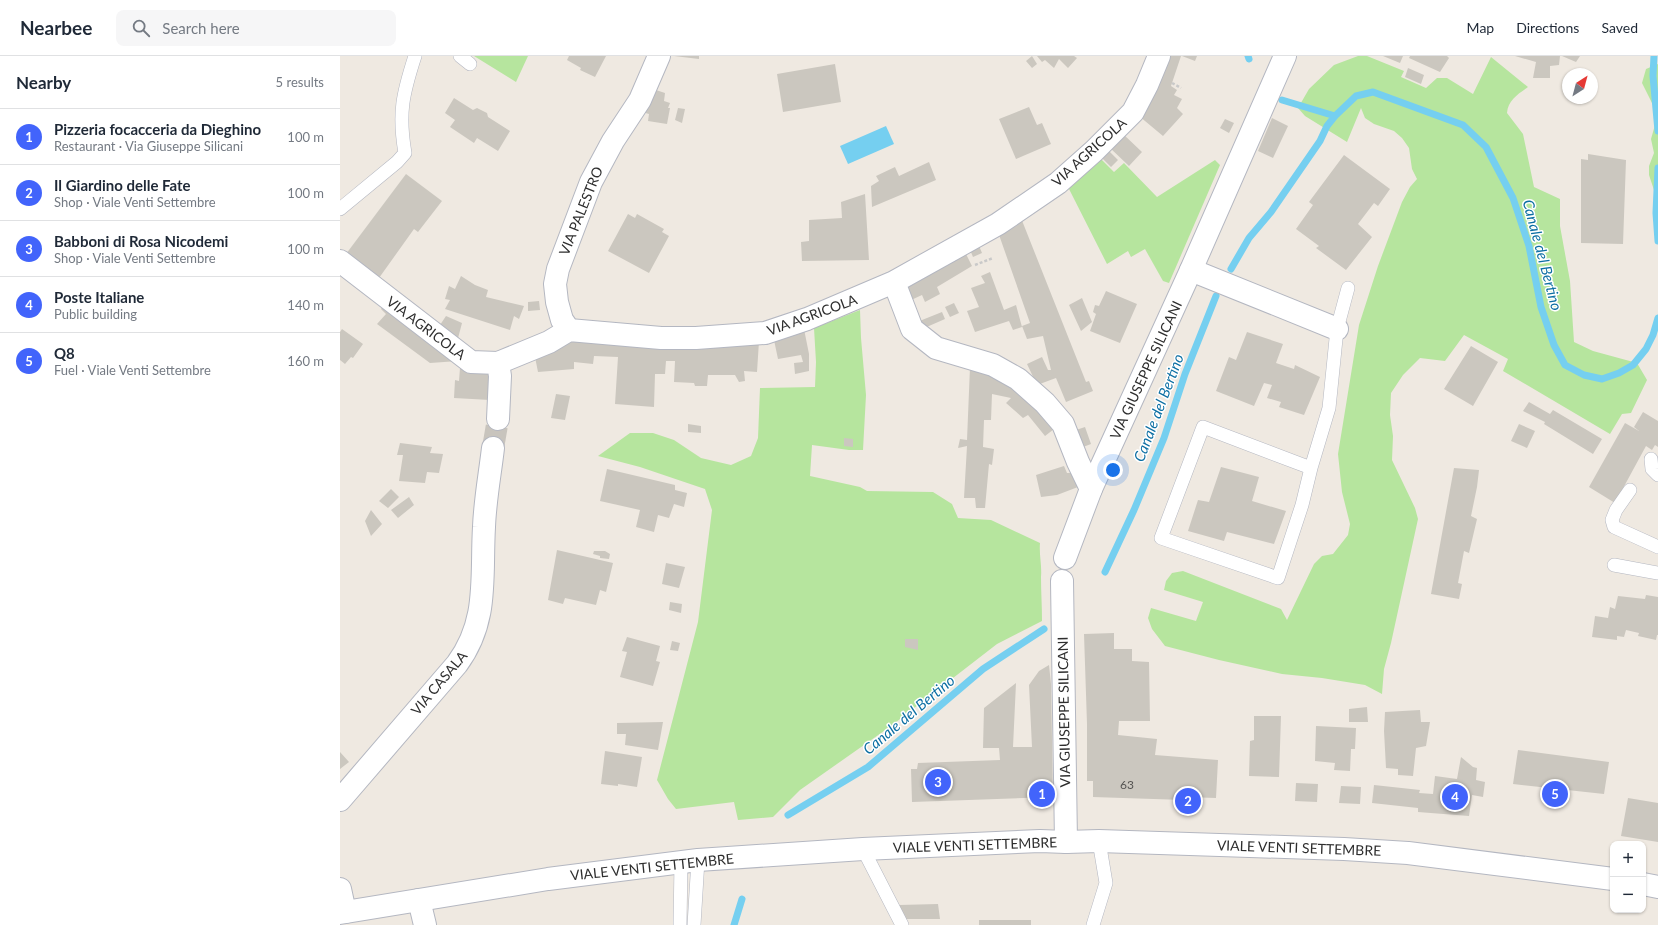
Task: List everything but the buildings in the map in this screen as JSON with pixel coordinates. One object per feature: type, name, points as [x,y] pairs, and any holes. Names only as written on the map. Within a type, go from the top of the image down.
[{"type":"street","name":"VIA PALESTRO","points":[[569,330],[562,320],[557,302],[555,284],[558,269],[591,182],[613,141],[640,100],[659,56]]},
{"type":"street","name":"VIA AGRICOLA","points":[[340,261],[471,362],[498,363],[549,342],[569,330],[661,338],[755,335],[773,331],[802,321],[894,282],[998,224],[1058,183],[1094,151],[1133,112],[1159,56]]},
{"type":"street","name":"VIA GIUSEPPE SILICANI","points":[[1065,558],[1091,489],[1191,270],[1285,56]]},
{"type":"street","points":[[1191,270],[1337,329]]},
{"type":"street","points":[[894,282],[912,329],[936,348],[993,365],[1018,379],[1045,403],[1064,424],[1078,462],[1091,489]]},
{"type":"street","points":[[498,363],[500,376],[498,420]]},
{"type":"street","name":"VIA CASALA","points":[[340,800],[457,664],[466,652],[474,637],[480,615],[484,567],[484,525],[493,448]]},
{"type":"street","name":"VIA GIUSEPPE SILICANI","points":[[1062,590],[1066,842]]},
{"type":"street","name":"VIALE VENTI SETTEMBRE","points":[[342,912],[548,879],[690,862],[863,849],[1040,841],[1099,841],[1344,849],[1408,853],[1610,879]]},
{"type":"street","points":[[1646,884],[1658,886]]},
{"type":"street","points":[[340,889],[342,912]]},
{"type":"street","points":[[419,900],[425,925]]},
{"type":"lane","points":[[340,209],[397,162],[405,152],[401,113],[404,92],[415,56]]},
{"type":"lane","points":[[1311,468],[1203,427],[1162,538],[1278,578],[1302,505],[1311,468],[1329,408],[1337,329],[1348,288]]},
{"type":"lane","points":[[1651,460],[1652,469],[1658,475]]},
{"type":"lane","points":[[1630,490],[1616,510],[1612,520],[1614,527],[1658,548]]},
{"type":"lane","points":[[1614,565],[1658,573]]},
{"type":"lane","points":[[1093,925],[1106,883],[1099,841]]},
{"type":"lane","points":[[863,849],[902,925]]},
{"type":"lane","points":[[680,925],[690,862]]},
{"type":"lane","points":[[690,862],[694,925]]},
{"type":"path","points":[[1172,83],[1182,88]]},
{"type":"green space","points":[[474,56],[528,56],[516,82]]},
{"type":"green space","points":[[1358,56],[1367,56],[1404,71],[1401,77],[1426,88],[1437,78],[1447,78],[1473,94],[1491,57],[1528,87],[1511,101],[1507,113],[1523,134],[1534,187],[1560,199],[1560,226],[1570,281],[1574,342],[1593,351],[1637,363],[1647,380],[1631,413],[1622,414],[1610,434],[1503,371],[1508,359],[1464,335],[1445,361],[1420,358],[1403,375],[1391,393],[1390,415],[1393,436],[1392,460],[1415,508],[1418,519],[1384,669],[1382,694],[1365,685],[1322,678],[1282,674],[1165,646],[1152,629],[1148,618],[1151,608],[1196,621],[1203,602],[1164,590],[1166,581],[1172,573],[1183,571],[1281,609],[1287,620],[1314,564],[1322,556],[1333,554],[1348,535],[1350,524],[1342,492],[1338,454],[1359,325],[1378,266],[1402,202],[1410,187],[1417,179],[1412,169],[1409,148],[1402,138],[1394,131],[1374,124],[1365,118],[1361,108],[1347,142],[1305,116],[1298,108],[1309,89],[1334,65]]},
{"type":"green space","points":[[1658,64],[1658,202],[1649,175],[1649,166],[1654,153],[1651,139],[1655,125],[1655,109],[1642,83],[1646,69]]},
{"type":"green space","points":[[1101,159],[1114,172],[1124,163],[1157,197],[1215,160],[1220,165],[1169,283],[1163,281],[1145,249],[1131,257],[1128,251],[1107,264],[1068,187]]},
{"type":"green space","points":[[860,310],[866,395],[863,450],[849,450],[812,445],[810,476],[860,487],[867,491],[933,492],[952,504],[958,518],[991,520],[1040,543],[1042,621],[997,644],[891,726],[800,790],[773,817],[738,820],[734,802],[676,809],[668,799],[657,780],[698,622],[712,510],[705,489],[640,467],[598,456],[630,433],[653,433],[674,440],[701,458],[731,465],[751,456],[758,438],[760,388],[815,387],[816,362],[814,328]]},
{"type":"water","points":[[886,126],[894,144],[848,164],[840,146]]},
{"type":"waterway","name":"Canale del Bertino","points":[[1654,56],[1653,76],[1658,131]]},
{"type":"waterway","name":"Canale del Bertino","points":[[1231,269],[1249,238],[1271,212],[1320,141],[1327,126],[1335,116],[1356,96],[1373,92],[1463,125],[1486,147],[1513,198],[1529,246],[1541,307],[1554,345],[1565,365],[1584,375],[1602,379],[1619,373],[1633,365],[1646,349],[1653,335],[1658,318]]},
{"type":"waterway","points":[[1282,100],[1335,116]]},
{"type":"waterway","name":"Canale del Bertino","points":[[1658,168],[1656,213],[1658,241]]},
{"type":"waterway","name":"Canale del Bertino","points":[[1105,572],[1134,510],[1164,438],[1185,374],[1216,296]]},
{"type":"waterway","name":"Canale del Bertino","points":[[788,815],[868,767],[983,669],[1044,629]]},
{"type":"waterway","points":[[734,925],[742,899]]},
{"type":"tunnel","points":[[493,448],[498,419]]},
{"type":"place","name":"Babboni di Rosa Nicodemi","points":[[938,782]]},
{"type":"place","name":"Pizzeria focacceria da Dieghino","points":[[1042,794]]},
{"type":"place","name":"Q8","points":[[1555,794]]},
{"type":"place","name":"Poste Italiane","points":[[1455,797]]},
{"type":"place","name":"Il Giardino delle Fate","points":[[1188,801]]}]
